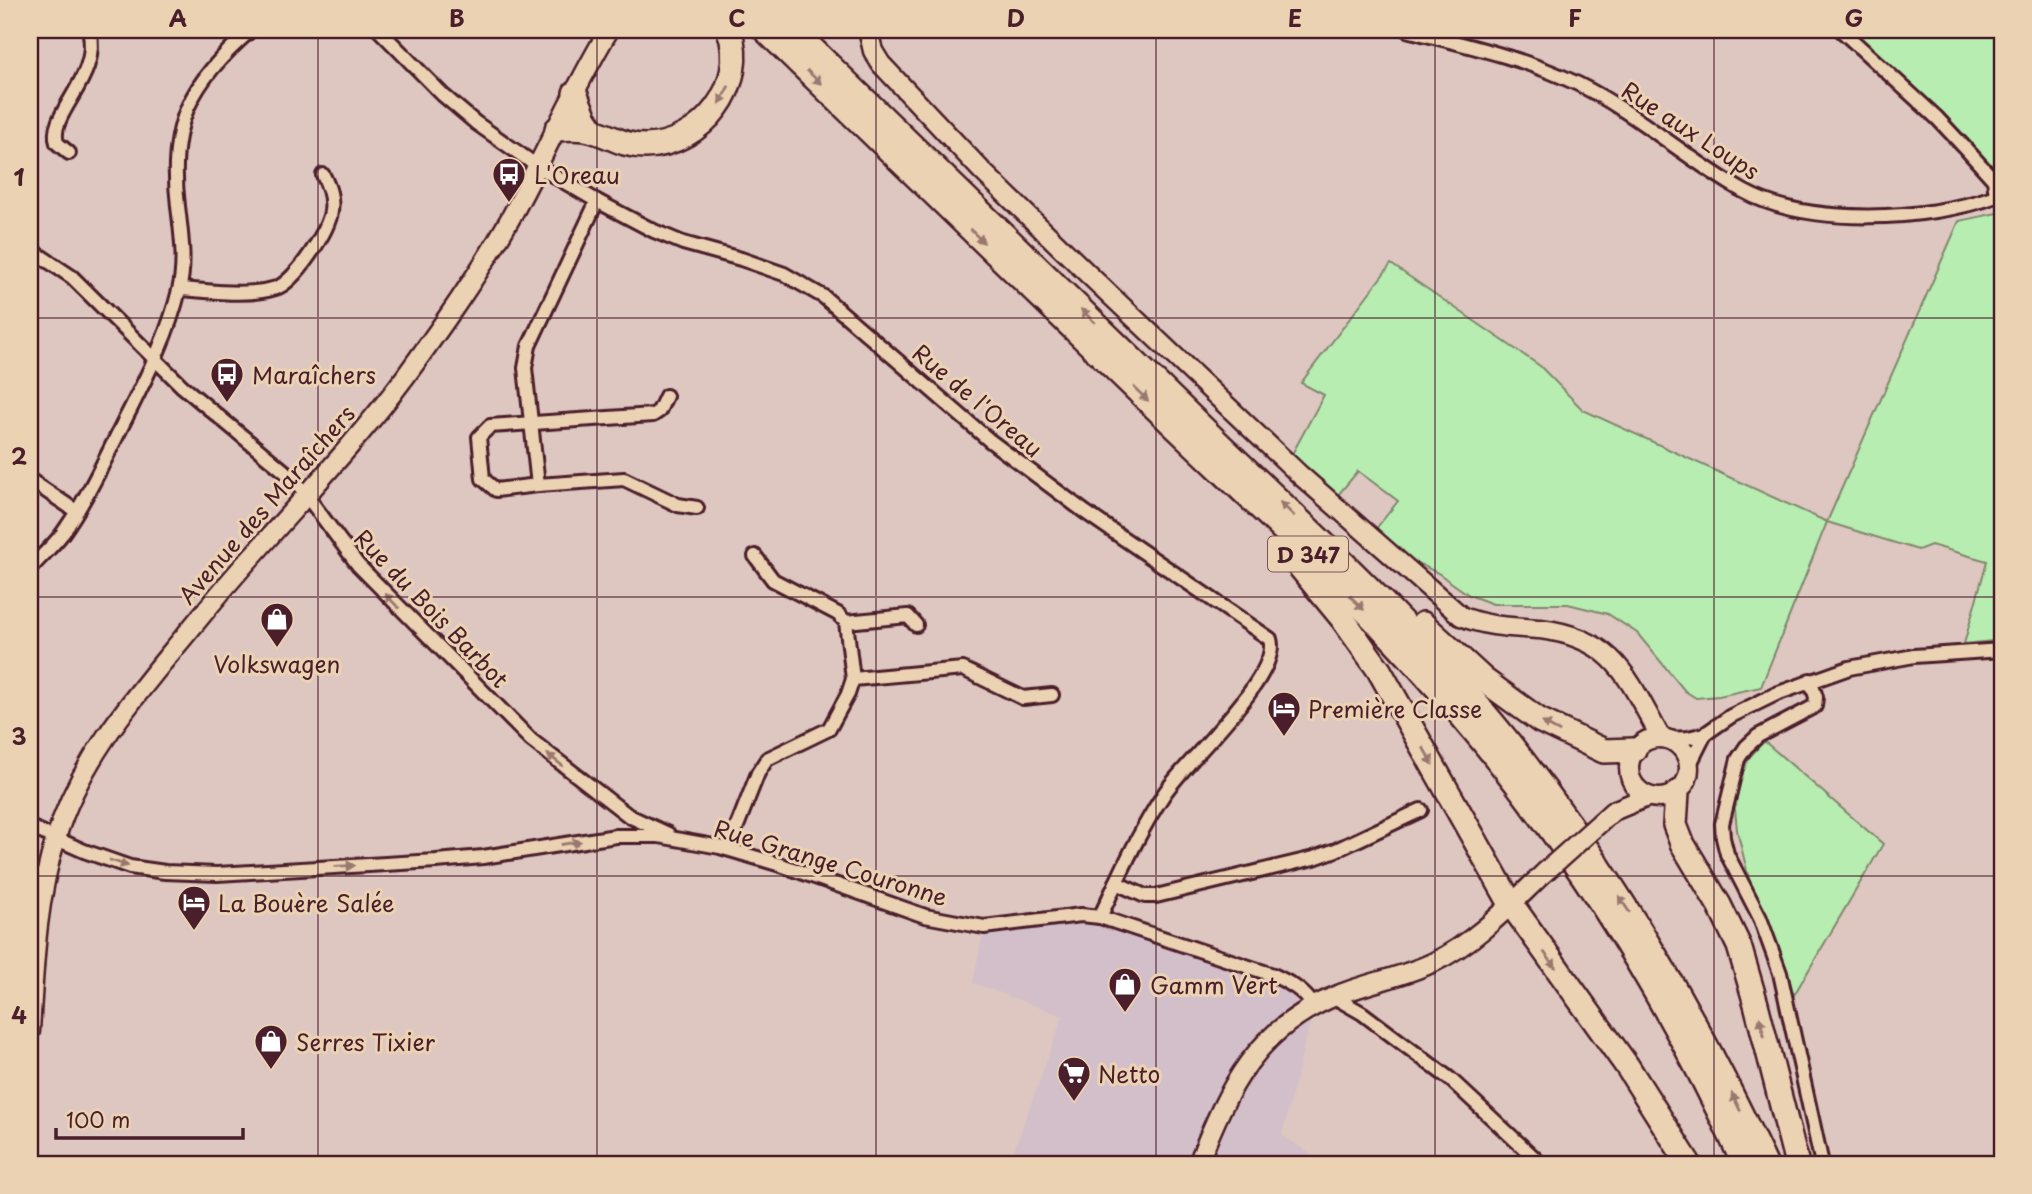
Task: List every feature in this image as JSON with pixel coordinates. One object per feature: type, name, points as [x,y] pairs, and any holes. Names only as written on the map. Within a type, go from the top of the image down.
[{"type":"highway","points":[[556,129],[579,128],[594,131],[625,145],[647,146],[670,141],[691,131],[708,118],[722,102],[731,82],[734,60],[729,30]]},
{"type":"highway","name":"D 347","points":[[765,30],[1356,601],[1455,708],[1530,802],[1588,883],[1653,986],[1705,1083],[1744,1164]]},
{"type":"highway","name":"D 347","points":[[793,30],[1330,550],[1461,686],[1568,822],[1624,903],[1675,988],[1722,1075],[1765,1164]]},
{"type":"highway","points":[[575,93],[585,118],[594,131]]},
{"type":"highway","points":[[1250,499],[1291,558],[1342,618],[1379,670],[1511,904],[1627,1066],[1689,1164]]},
{"type":"highway","points":[[1330,550],[1425,625],[1484,680],[1522,709],[1556,730],[1595,748],[1635,755]]},
{"type":"highway","points":[[1677,793],[1675,825],[1739,946],[1797,1164]]},
{"type":"street","points":[[69,153],[57,143],[54,128],[87,68],[92,50],[89,30]]},
{"type":"street","points":[[30,569],[61,535],[91,489],[156,359],[180,289],[181,235],[175,145],[180,126],[190,101],[205,78],[227,51],[251,30]]},
{"type":"street","name":"Rue de l'Oreau","points":[[379,30],[443,94],[477,123],[537,166],[654,231],[683,243],[784,274],[824,297],[989,440],[1085,512],[1270,639],[1271,655],[1248,694],[1166,791],[1139,835],[1100,917]]},
{"type":"street","name":"Avenue des Maraîchers","points":[[30,1031],[38,926],[47,870],[56,837],[87,768],[132,699],[390,398],[427,346],[483,263],[609,30]]},
{"type":"street","points":[[869,30],[873,51],[881,64],[983,172],[1300,475],[1448,607],[1475,622],[1559,632],[1578,637],[1599,648],[1624,672],[1664,738],[1682,749],[1689,766]]},
{"type":"street","name":"Rue aux Loups","points":[[1407,30],[1532,64],[1580,85],[1630,115],[1741,190],[1774,204],[1832,215],[1892,216],[1955,208],[1999,197]]},
{"type":"street","points":[[1842,30],[1937,118],[1994,180],[1999,197]]},
{"type":"street","points":[[180,289],[257,292],[278,287],[288,281],[327,225],[331,212],[331,197],[323,175]]},
{"type":"street","points":[[538,485],[525,368],[529,346],[597,201]]},
{"type":"street","name":"Rue du Bois Barbot","points":[[30,250],[72,277],[182,386],[295,481],[358,565],[521,731],[629,816],[680,839]]},
{"type":"street","points":[[666,396],[659,411],[653,415],[490,426],[479,437],[483,479],[496,490],[624,479],[678,505],[697,508]]},
{"type":"street","points":[[30,480],[76,511]]},
{"type":"street","points":[[728,849],[758,773],[768,760],[829,729],[853,679],[846,622],[838,614],[773,580],[755,556]]},
{"type":"street","points":[[846,622],[908,616],[916,625]]},
{"type":"street","points":[[1198,1164],[1227,1097],[1251,1059],[1286,1022],[1337,995],[1434,963],[1463,945],[1607,816],[1623,792],[1635,755],[1664,738],[1688,738],[1706,734],[1756,703],[1810,680],[1849,668],[1892,659],[2002,650]]},
{"type":"street","points":[[853,679],[963,668],[1023,698],[1052,695]]},
{"type":"street","points":[[1810,680],[1816,696],[1815,706],[1758,736],[1738,759],[1722,824],[1727,854],[1760,918],[1780,972],[1822,1164]]},
{"type":"street","points":[[1644,708],[1632,782],[1638,791],[1647,797]]},
{"type":"street","points":[[1607,816],[1647,797],[1668,798],[1677,793],[1688,776],[1689,766],[1706,734]]},
{"type":"street","points":[[1116,883],[1145,897],[1283,866],[1336,850],[1420,810]]},
{"type":"street","points":[[629,816],[633,835]]},
{"type":"street","name":"Rue Grange Couronne","points":[[30,827],[84,851],[130,867],[165,872],[217,874],[436,861],[633,835],[680,839],[728,849],[781,865],[925,916],[984,927],[1081,915],[1100,917],[1273,975],[1304,993],[1314,1006]]},
{"type":"street","points":[[1337,995],[1341,1002],[1362,1013],[1450,1080],[1541,1164]]},
{"type":"shaded area","points":[[1081,915],[1256,969],[1314,1006],[1282,1135],[1325,1164],[1009,1164],[1063,1016],[973,983],[984,927]]},
{"type":"green space","points":[[1850,30],[2002,30],[2002,180],[1940,112]]},
{"type":"green space","points":[[2002,212],[2002,640],[1964,644],[1987,561],[1931,545],[1918,550],[1827,522],[1959,221]]},
{"type":"green space","points":[[1391,264],[1540,366],[1583,410],[1827,522],[1761,687],[1696,698],[1685,691],[1637,633],[1608,614],[1568,604],[1493,604],[1469,595],[1438,573],[1407,558],[1375,530],[1398,501],[1358,471],[1333,501],[1291,456],[1324,395],[1301,383]]},
{"type":"green space","points":[[1764,741],[1883,844],[1794,995],[1779,946],[1749,879],[1737,830],[1735,809],[1740,780],[1748,759]]},
{"type":"place","name":"L'Oreau","points":[[509,204]]},
{"type":"place","name":"Maraîchers","points":[[227,404]]},
{"type":"place","name":"Volkswagen","points":[[277,649]]},
{"type":"place","name":"Première Classe","points":[[1284,738]]},
{"type":"place","name":"La Bouère Salée","points":[[194,932]]},
{"type":"place","name":"Gamm Vert","points":[[1125,1014]]},
{"type":"place","name":"Serres Tixier","points":[[271,1071]]},
{"type":"place","name":"Netto","points":[[1074,1103]]}]
